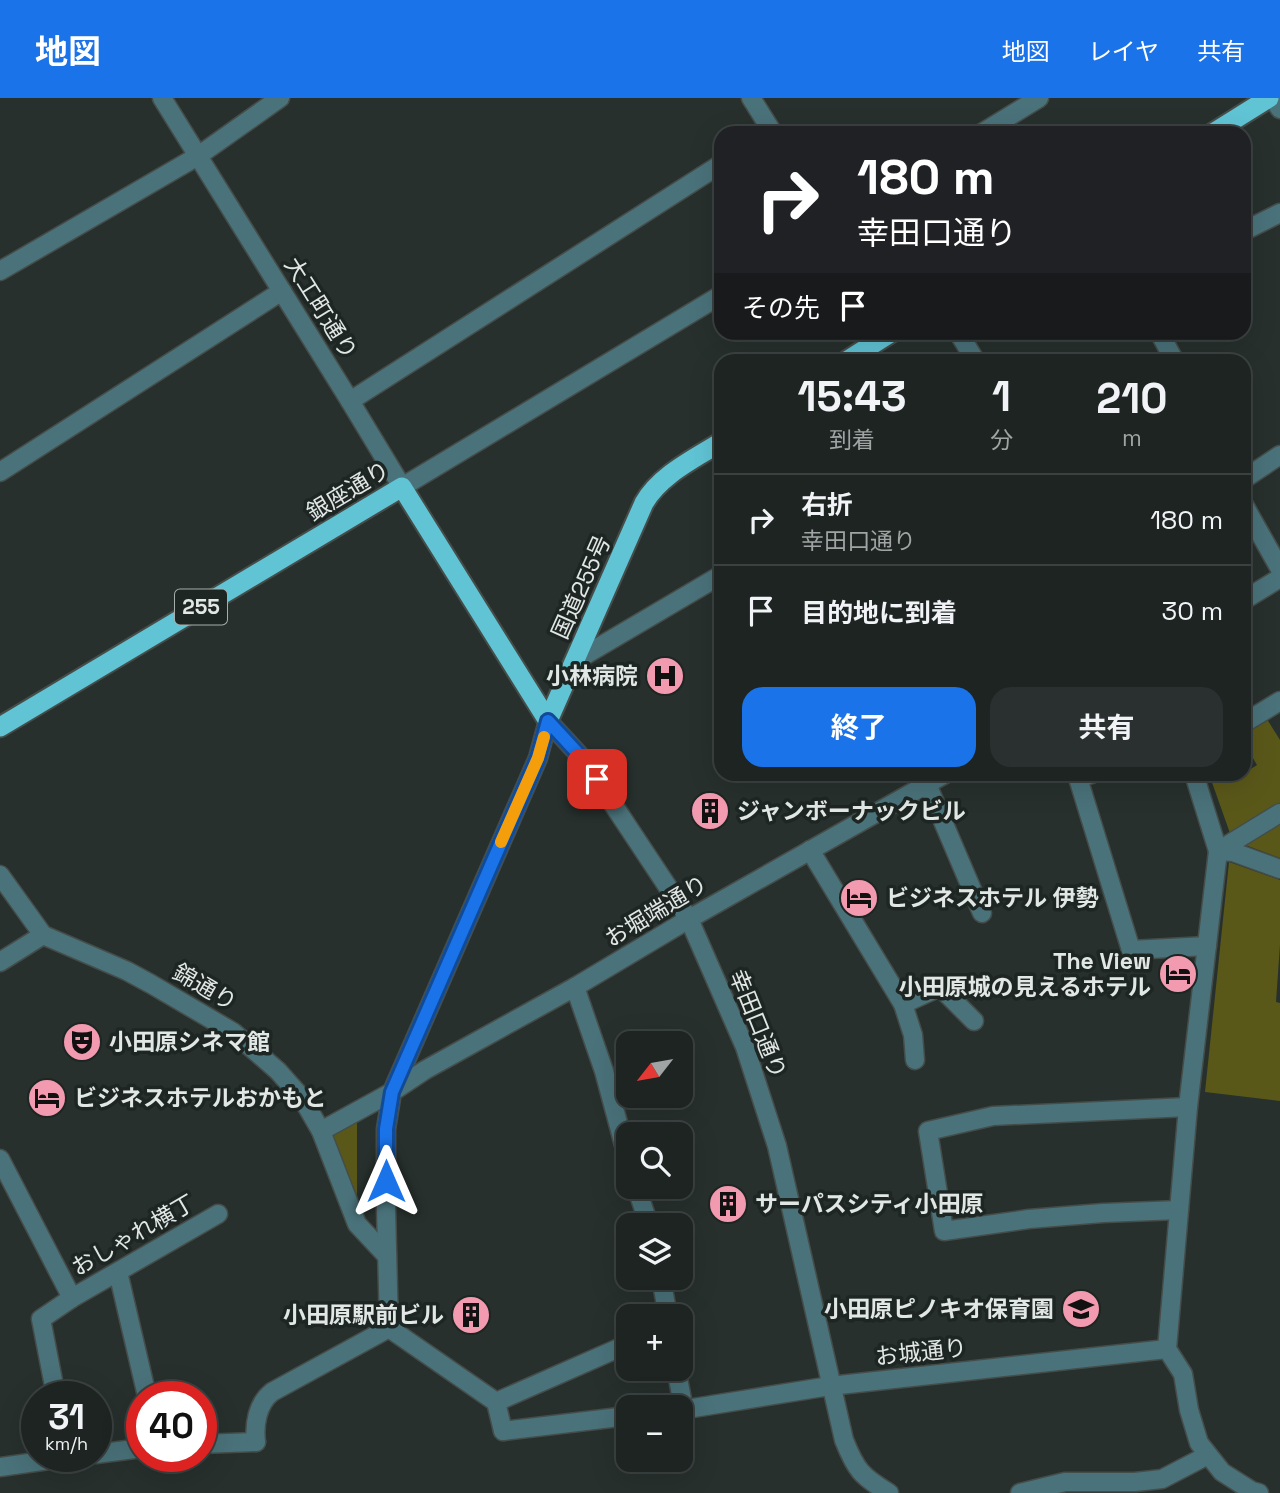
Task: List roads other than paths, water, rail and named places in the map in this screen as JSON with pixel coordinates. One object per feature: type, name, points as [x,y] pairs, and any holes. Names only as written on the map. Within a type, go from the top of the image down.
[{"type":"highway","points":[[1225,126],[1271,98]]},
{"type":"highway","points":[[857,354],[879,340]]},
{"type":"highway","name":"国道255号","points":[[548,721],[651,492],[661,482],[714,447]]},
{"type":"highway","points":[[402,487],[548,721]]},
{"type":"highway","name":"銀座通り","points":[[0,727],[402,487]]},
{"type":"street","name":"大工町通り","points":[[162,98],[402,487]]},
{"type":"street","points":[[0,271],[198,156],[280,98]]},
{"type":"street","points":[[751,98],[768,126]]},
{"type":"street","points":[[993,126],[1038,98]]},
{"type":"street","points":[[1271,98],[1280,109]]},
{"type":"street","points":[[351,401],[714,168]]},
{"type":"street","points":[[1251,228],[1280,213]]},
{"type":"street","points":[[0,471],[282,291]]},
{"type":"street","name":"銀座通り","points":[[402,487],[714,299]]},
{"type":"street","points":[[1251,474],[1280,455]]},
{"type":"street","points":[[1251,517],[1280,569]]},
{"type":"street","points":[[575,661],[714,579]]},
{"type":"street","points":[[1251,596],[1280,579]]},
{"type":"street","points":[[1251,719],[1280,701]]},
{"type":"street","points":[[389,1328],[386,1129],[392,1092],[538,758],[548,721]]},
{"type":"street","name":"幸田口通り","points":[[548,721],[583,759],[689,919],[745,1047],[777,1146],[844,1440],[854,1465],[870,1481],[889,1493]]},
{"type":"street","name":"お堀端通り","points":[[321,1131],[932,781]]},
{"type":"street","points":[[1082,781],[1131,950],[1207,946]]},
{"type":"street","points":[[1196,781],[1218,851],[1188,1107],[1167,1349],[1183,1374],[1189,1410],[1199,1443],[1222,1472],[1259,1493]]},
{"type":"street","points":[[927,784],[982,913]]},
{"type":"street","points":[[1218,851],[1280,813]]},
{"type":"street","points":[[810,850],[903,1004],[914,1035],[915,1059]]},
{"type":"street","points":[[1218,851],[1233,852],[1280,869]]},
{"type":"street","points":[[0,875],[43,935],[0,962]]},
{"type":"street","name":"錦通り","points":[[43,935],[127,971],[233,1032],[278,1071],[302,1098],[321,1131],[357,1224],[387,1256]]},
{"type":"street","points":[[575,987],[604,1071],[618,1122]]},
{"type":"street","points":[[903,1004],[940,987],[974,1021]]},
{"type":"street","points":[[1179,1210],[1029,1219],[944,1231],[928,1131],[993,1116],[1188,1107]]},
{"type":"street","points":[[0,1159],[72,1298]]},
{"type":"street","name":"おしゃれ横丁","points":[[53,1381],[41,1319],[72,1298],[218,1214]]},
{"type":"street","points":[[118,1272],[143,1381]]},
{"type":"street","points":[[389,1328],[496,1402],[503,1431],[616,1417]]},
{"type":"street","points":[[217,1443],[256,1442],[255,1427],[265,1398],[272,1392],[389,1328]]},
{"type":"street","points":[[496,1402],[616,1349]]},
{"type":"street","name":"お城通り","points":[[693,1408],[830,1386],[1167,1349]]},
{"type":"street","points":[[1020,1493],[1065,1482],[1135,1482],[1162,1479],[1208,1454]]},
{"type":"street","points":[[0,1467],[21,1464]]},
{"type":"place","name":"小林病院","points":[[665,676]]},
{"type":"place","name":"ジャンボーナックビル","points":[[710,811]]},
{"type":"place","name":"ビジネスホテル 伊勢","points":[[859,898]]},
{"type":"place","name":"The View 小田原城の見えるホテル","points":[[1178,974]]},
{"type":"place","name":"小田原シネマ館","points":[[82,1042]]},
{"type":"place","name":"ビジネスホテルおかもと","points":[[47,1098]]},
{"type":"place","name":"サーパスシティ小田原","points":[[728,1204]]},
{"type":"place","name":"小田原ピノキオ保育園","points":[[1081,1309]]},
{"type":"place","name":"小田原駅前ビル","points":[[471,1315]]}]
